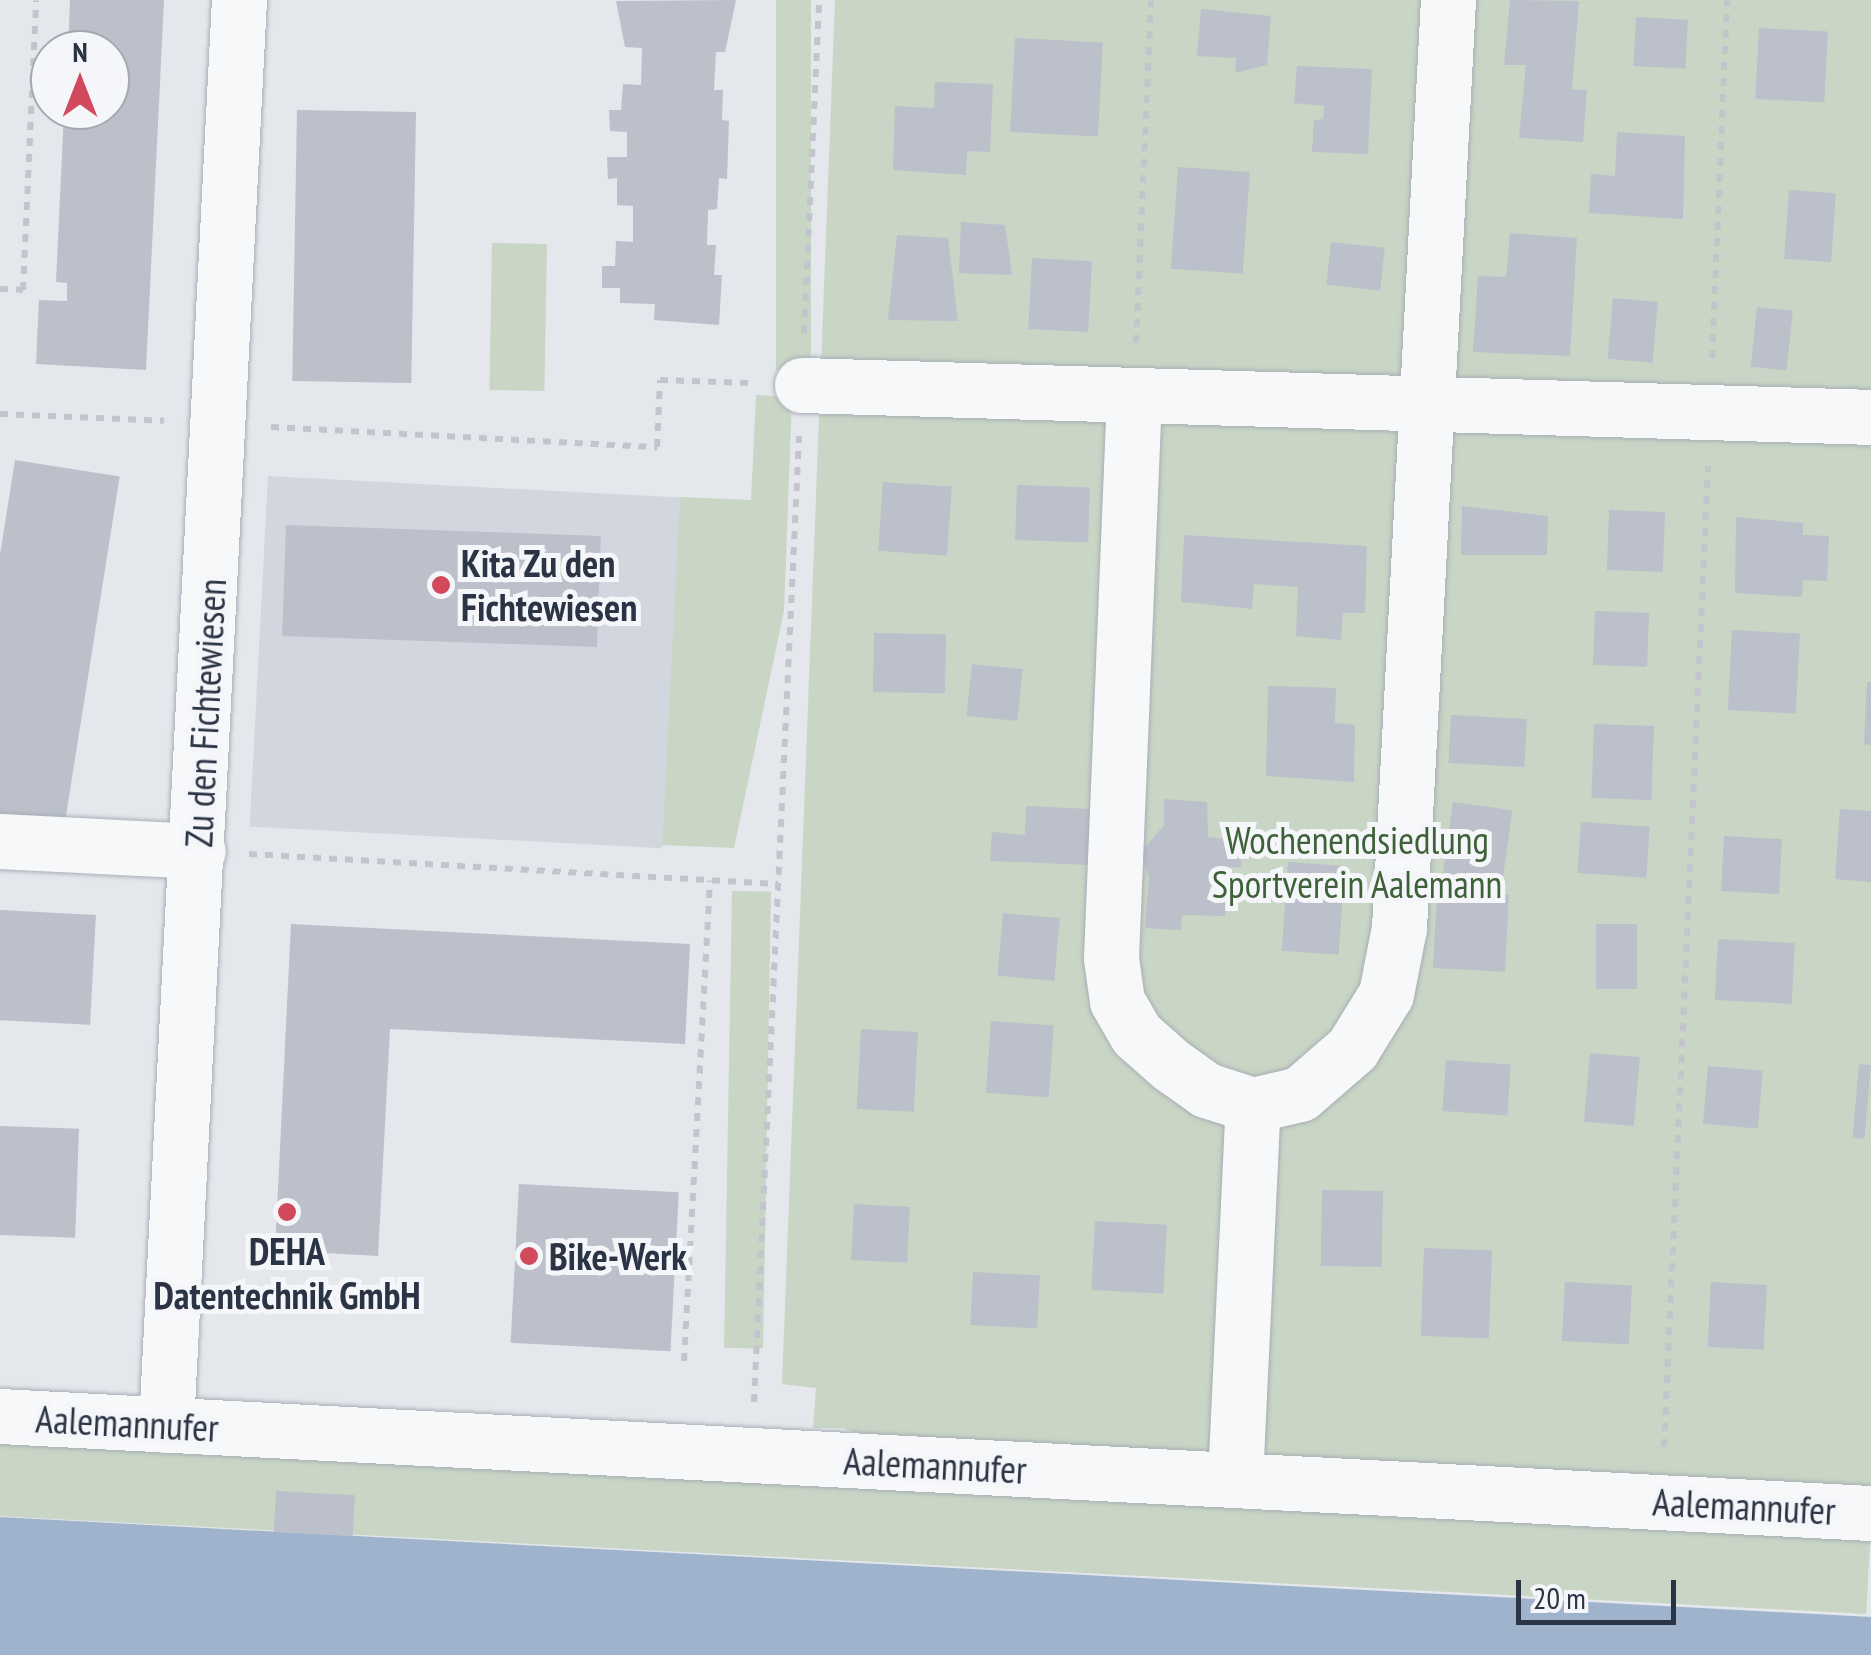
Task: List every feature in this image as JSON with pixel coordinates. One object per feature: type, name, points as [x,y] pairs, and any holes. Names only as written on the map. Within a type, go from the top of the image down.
[{"type":"street","name":"Zu den Fichtewiesen","points":[[166,1425],[239,0]]},
{"type":"street","points":[[1134,395],[1111,958],[1117,1001],[1137,1035],[1172,1066],[1206,1090],[1253,1106],[1300,1094],[1352,1048],[1386,994],[1399,928],[1448,0]]},
{"type":"street","points":[[802,385],[1871,417]]},
{"type":"street","points":[[0,841],[198,851]]},
{"type":"street","points":[[1235,1480],[1253,1106]]},
{"type":"street","name":"Aalemannufer","points":[[0,1416],[1871,1513]]},
{"type":"path","points":[[0,289],[23,290],[36,0]]},
{"type":"path","points":[[751,1455],[819,0]]},
{"type":"path","points":[[1134,395],[1151,0]]},
{"type":"path","points":[[1662,1502],[1727,0]]},
{"type":"path","points":[[0,414],[657,447],[660,380],[802,385]]},
{"type":"path","points":[[198,851],[778,884]]},
{"type":"path","points":[[684,1361],[710,881]]},
{"type":"shaded area","points":[[268,476],[680,498],[662,848],[250,827]]},
{"type":"green space","points":[[776,0],[811,0],[811,370],[776,370]]},
{"type":"green space","name":"Wochenendsiedlung Sportverein Aalemann","points":[[835,0],[1871,0],[1871,1492],[886,1443],[843,1428],[813,1428],[816,1388],[782,1384]]},
{"type":"green space","points":[[492,243],[547,244],[544,391],[489,390]]},
{"type":"green space","points":[[756,395],[792,397],[784,611],[734,848],[662,845],[680,497],[751,500]]},
{"type":"green space","points":[[732,891],[771,892],[763,1349],[724,1348]]},
{"type":"green space","points":[[0,1416],[1871,1514],[1866,1614],[0,1516]]},
{"type":"water","points":[[0,1517],[1871,1617],[1871,1655],[0,1655]]},
{"type":"building","points":[[70,0],[164,0],[146,370],[36,364],[39,300],[67,301],[67,283],[56,282],[63,130],[130,130],[130,30],[69,30]]},
{"type":"building","points":[[736,0],[725,52],[716,52],[714,90],[723,90],[722,120],[729,121],[727,179],[719,178],[717,209],[708,210],[707,245],[716,245],[714,275],[722,275],[719,325],[654,320],[655,304],[620,303],[620,288],[602,288],[602,266],[615,266],[616,241],[633,242],[633,206],[617,205],[617,178],[608,179],[607,157],[627,157],[627,132],[610,131],[609,110],[621,110],[623,84],[641,85],[642,48],[625,47],[616,1]]},
{"type":"building","points":[[1510,0],[1579,1],[1572,89],[1587,90],[1583,142],[1519,138],[1526,65],[1504,65]]},
{"type":"building","points":[[1201,9],[1271,16],[1267,65],[1235,73],[1236,58],[1197,56]]},
{"type":"building","points":[[1636,17],[1688,20],[1685,69],[1633,66]]},
{"type":"building","points":[[1759,28],[1828,32],[1824,103],[1755,99]]},
{"type":"building","points":[[1015,38],[1103,43],[1098,136],[1010,132]]},
{"type":"building","points":[[1297,66],[1372,69],[1368,154],[1312,152],[1314,120],[1323,119],[1324,106],[1294,103]]},
{"type":"building","points":[[935,82],[993,84],[990,152],[967,151],[966,175],[893,170],[895,106],[934,108]]},
{"type":"building","points":[[297,110],[416,112],[411,383],[292,381]]},
{"type":"building","points":[[1617,132],[1685,136],[1683,219],[1589,213],[1591,174],[1615,176]]},
{"type":"building","points":[[1178,167],[1250,172],[1243,274],[1171,269]]},
{"type":"building","points":[[1789,190],[1836,193],[1831,262],[1784,259]]},
{"type":"building","points":[[961,222],[1005,225],[1012,275],[959,273]]},
{"type":"building","points":[[1510,233],[1577,238],[1570,356],[1473,352],[1478,276],[1506,277]]},
{"type":"building","points":[[897,235],[948,238],[958,321],[888,320]]},
{"type":"building","points":[[1331,242],[1385,248],[1380,290],[1327,285]]},
{"type":"building","points":[[1032,258],[1092,261],[1088,332],[1028,329]]},
{"type":"building","points":[[1613,298],[1658,302],[1653,363],[1608,359]]},
{"type":"building","points":[[1757,307],[1793,311],[1787,370],[1751,367]]},
{"type":"building","points":[[15,460],[120,477],[64,827],[0,817],[0,555]]},
{"type":"building","points":[[883,482],[952,487],[947,556],[878,551]]},
{"type":"building","points":[[1017,485],[1090,488],[1088,543],[1015,540]]},
{"type":"building","points":[[1462,506],[1548,516],[1547,555],[1461,555]]},
{"type":"building","points":[[1609,510],[1665,512],[1663,572],[1607,570]]},
{"type":"building","points":[[1736,517],[1803,523],[1803,535],[1829,536],[1827,581],[1803,580],[1802,597],[1735,593]]},
{"type":"building","name":"Kita Zu den Fichtewiesen","points":[[286,525],[601,536],[597,647],[282,636]]},
{"type":"building","points":[[1184,535],[1367,546],[1365,613],[1343,613],[1341,640],[1296,636],[1298,587],[1254,584],[1252,609],[1181,602]]},
{"type":"building","points":[[1595,611],[1649,613],[1647,667],[1593,665]]},
{"type":"building","points":[[1732,630],[1800,634],[1796,713],[1728,710]]},
{"type":"building","points":[[874,633],[946,634],[945,693],[873,692]]},
{"type":"building","points":[[972,664],[1023,669],[1017,721],[967,716]]},
{"type":"building","points":[[1867,682],[1871,682],[1871,745],[1864,744]]},
{"type":"building","points":[[1268,686],[1336,688],[1335,723],[1355,725],[1354,782],[1266,776]]},
{"type":"building","points":[[1451,715],[1527,719],[1524,767],[1448,763]]},
{"type":"building","points":[[1594,724],[1654,726],[1651,800],[1591,798]]},
{"type":"building","points":[[1164,799],[1207,802],[1208,837],[1242,841],[1241,867],[1228,867],[1225,916],[1182,915],[1181,930],[1145,928],[1149,877],[1141,852],[1164,825]]},
{"type":"building","points":[[1453,802],[1512,810],[1502,882],[1443,873]]},
{"type":"building","points":[[1026,806],[1091,809],[1089,865],[990,861],[992,832],[1025,835]]},
{"type":"building","points":[[1840,809],[1871,811],[1871,882],[1835,879]]},
{"type":"building","points":[[1581,822],[1650,827],[1646,878],[1577,873]]},
{"type":"building","points":[[1724,836],[1782,839],[1779,894],[1721,891]]},
{"type":"building","points":[[1288,862],[1345,866],[1339,955],[1282,951]]},
{"type":"building","points":[[1437,891],[1509,895],[1505,972],[1433,968]]},
{"type":"building","points":[[0,910],[96,915],[90,1025],[0,1020]]},
{"type":"building","points":[[1003,913],[1060,918],[1054,981],[998,976]]},
{"type":"building","points":[[291,924],[690,944],[685,1044],[390,1029],[378,1256],[275,1250]]},
{"type":"building","points":[[1596,924],[1637,924],[1637,989],[1596,989]]},
{"type":"building","points":[[1718,939],[1795,943],[1792,1004],[1715,1000]]},
{"type":"building","points":[[991,1021],[1054,1025],[1049,1097],[986,1093]]},
{"type":"building","points":[[861,1029],[918,1032],[914,1112],[857,1109]]},
{"type":"building","points":[[1590,1053],[1640,1057],[1634,1126],[1584,1122]]},
{"type":"building","points":[[1446,1060],[1511,1065],[1507,1115],[1442,1111]]},
{"type":"building","points":[[1859,1064],[1871,1065],[1865,1139],[1853,1138]]},
{"type":"building","points":[[1708,1066],[1763,1071],[1758,1129],[1703,1124]]},
{"type":"building","points":[[0,1126],[79,1129],[75,1238],[0,1235]]},
{"type":"building","points":[[519,1184],[679,1192],[670,1351],[511,1343]]},
{"type":"building","points":[[1322,1190],[1383,1191],[1382,1267],[1321,1266]]},
{"type":"building","points":[[854,1204],[910,1207],[907,1263],[851,1260]]},
{"type":"building","points":[[1095,1221],[1167,1225],[1163,1294],[1091,1290]]},
{"type":"building","points":[[1424,1248],[1492,1250],[1489,1338],[1421,1336]]},
{"type":"building","points":[[973,1272],[1040,1276],[1037,1328],[970,1325]]},
{"type":"building","points":[[1565,1282],[1632,1286],[1629,1344],[1562,1341]]},
{"type":"building","points":[[1711,1282],[1767,1285],[1764,1350],[1708,1347]]},
{"type":"building","points":[[276,1491],[355,1495],[353,1536],[274,1532]]},
{"type":"place","name":"Kita Zu den Fichtewiesen","points":[[441,585]]},
{"type":"place","name":"DEHA Datentechnik GmbH","points":[[287,1212]]},
{"type":"place","name":"Bike-Werk","points":[[529,1256]]}]
